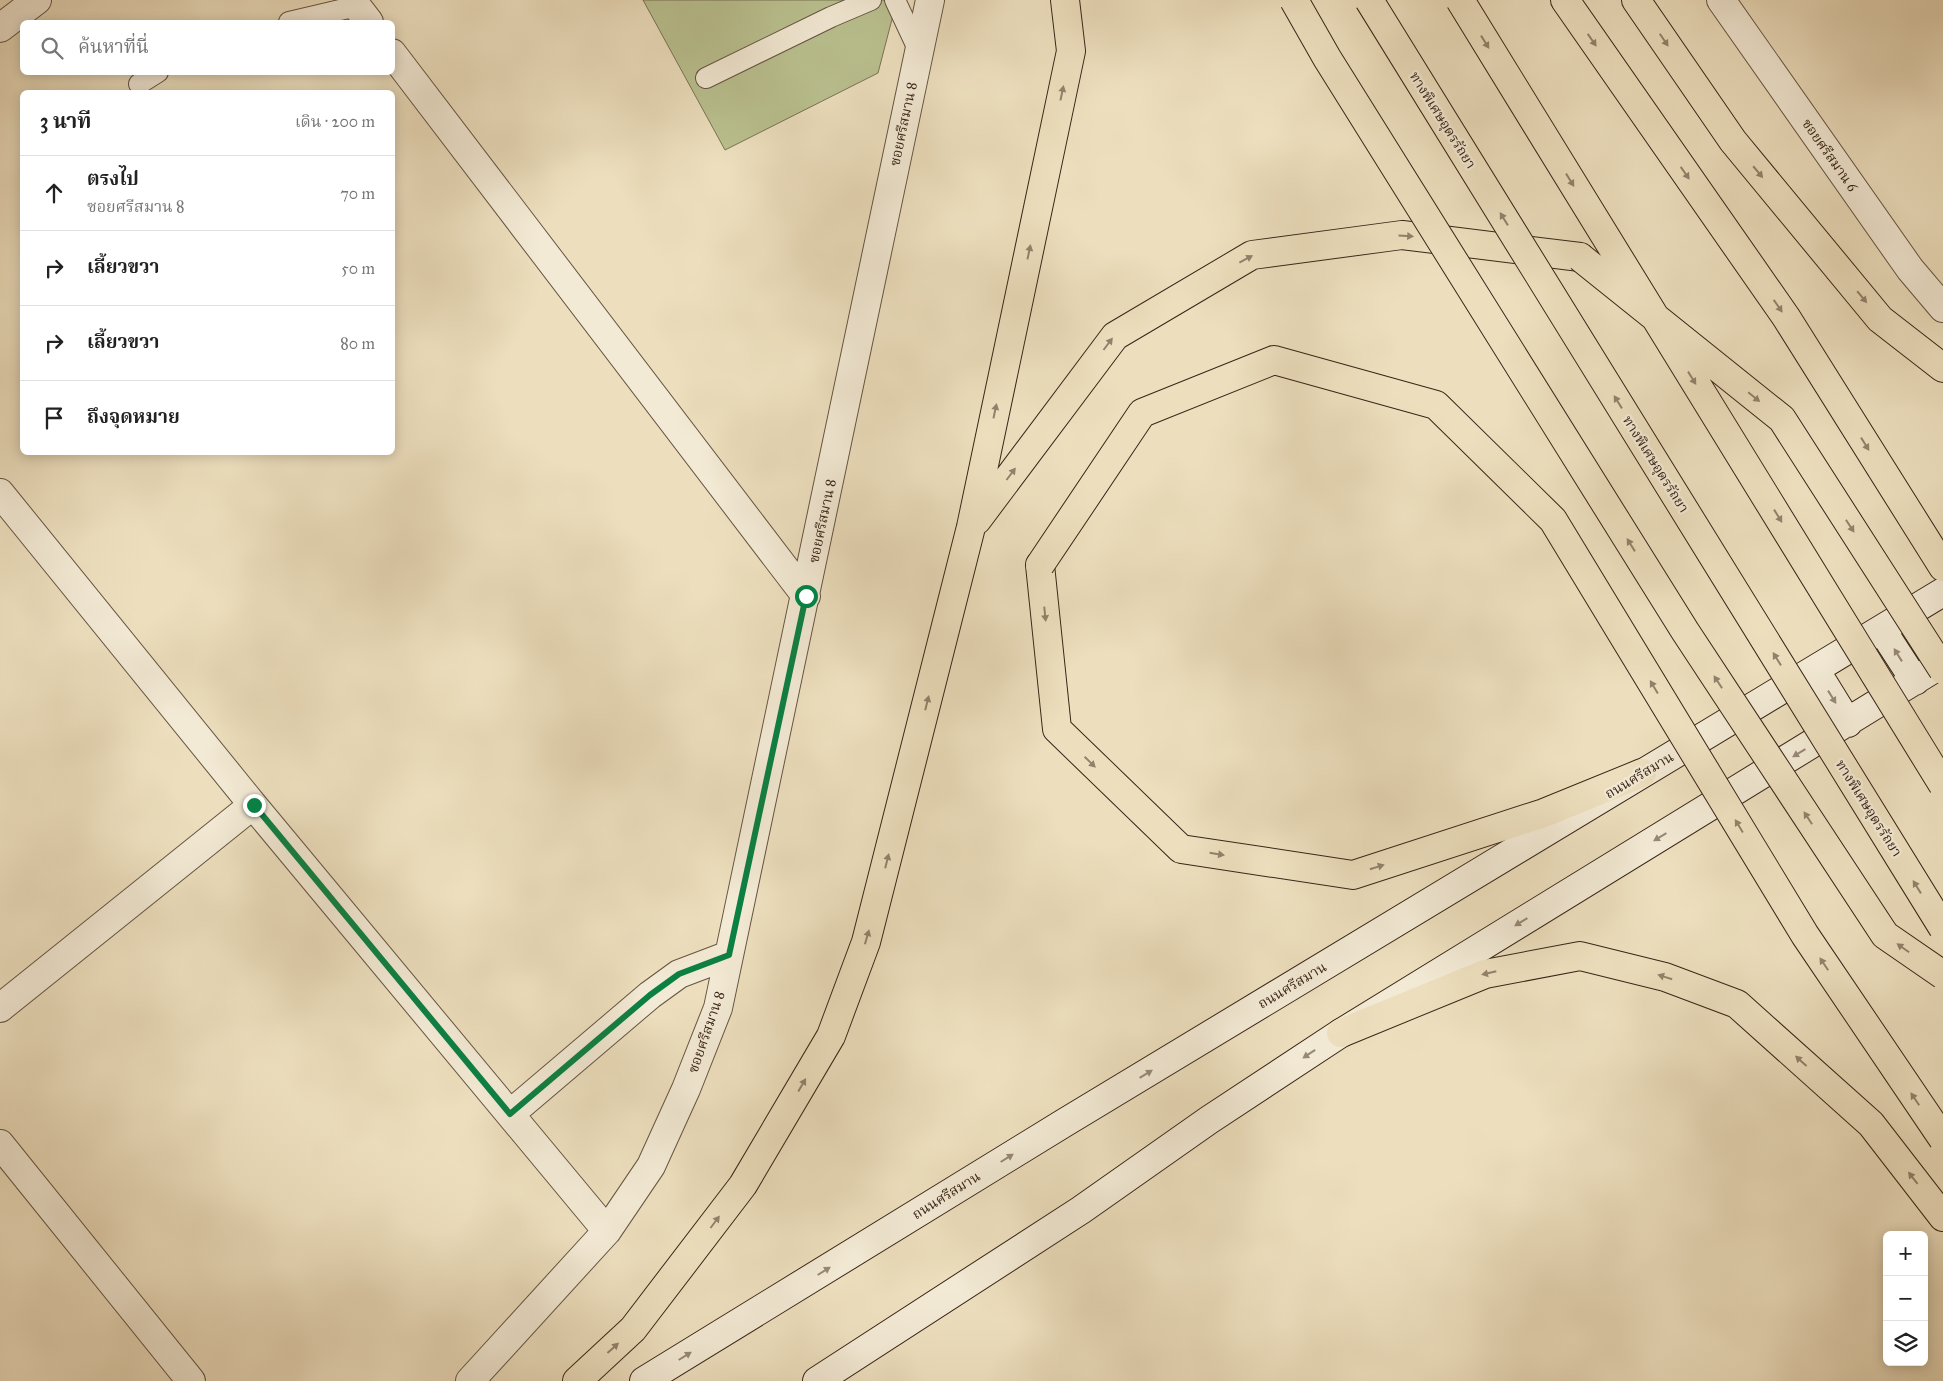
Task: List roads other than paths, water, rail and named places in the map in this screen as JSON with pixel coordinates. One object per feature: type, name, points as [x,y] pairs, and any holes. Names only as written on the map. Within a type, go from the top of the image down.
[{"type":"highway","points":[[576,1381],[633,1330],[743,1185],[831,1036],[866,942],[971,527],[1071,51],[1065,0]]},
{"type":"highway","points":[[1294,0],[1327,58],[1685,631],[1884,935],[1943,975]]},
{"type":"highway","name":"ทางพิเศษอุดรรัถยา","points":[[1369,0],[1943,928]]},
{"type":"highway","points":[[1460,0],[1943,785]]},
{"type":"highway","points":[[1564,0],[1786,317],[1943,567]]},
{"type":"highway","points":[[1636,0],[1733,141],[1874,312],[1943,368]]},
{"type":"highway","points":[[971,527],[1115,336],[1252,255],[1402,234],[1580,257],[1782,419],[1943,670]]},
{"type":"highway","points":[[1642,772],[1544,813],[1353,875],[1181,848],[1057,730],[1040,565],[1142,412],[1274,360],[1436,406],[1553,520],[1805,936],[1943,1139]]},
{"type":"highway","points":[[1341,1032],[1484,974],[1580,956],[1665,977],[1737,1004],[1871,1124],[1943,1217]]},
{"type":"street","points":[[0,28],[37,0]]},
{"type":"street","name":"ซอยศรีสมาน 8","points":[[470,1381],[607,1231],[651,1166],[686,1089],[718,1008],[806,596],[918,49],[930,0]]},
{"type":"street","name":"ซอยศรีสมาน 6","points":[[1721,0],[1910,269],[1943,308]]},
{"type":"street","points":[[395,57],[806,596]]},
{"type":"street","points":[[0,493],[254,805],[607,1231]]},
{"type":"street","name":"ถนนศรีสมาน","points":[[644,1381],[1642,772],[1816,671],[1943,592]]},
{"type":"street","points":[[1882,630],[1915,681]]},
{"type":"street","points":[[817,1381],[1073,1215],[1341,1032],[1848,723],[1943,663]]},
{"type":"street","points":[[1816,671],[1848,723]]},
{"type":"street","points":[[0,1008],[254,805]]},
{"type":"street","points":[[510,1114],[650,995],[679,974],[729,955]]},
{"type":"street","points":[[0,1144],[191,1381]]},
{"type":"lane","points":[[706,78],[831,17],[872,0]]},
{"type":"lane","points":[[895,0],[918,49]]},
{"type":"lane","points":[[301,20],[360,10]]},
{"type":"lane","points":[[139,84],[153,75]]}]
